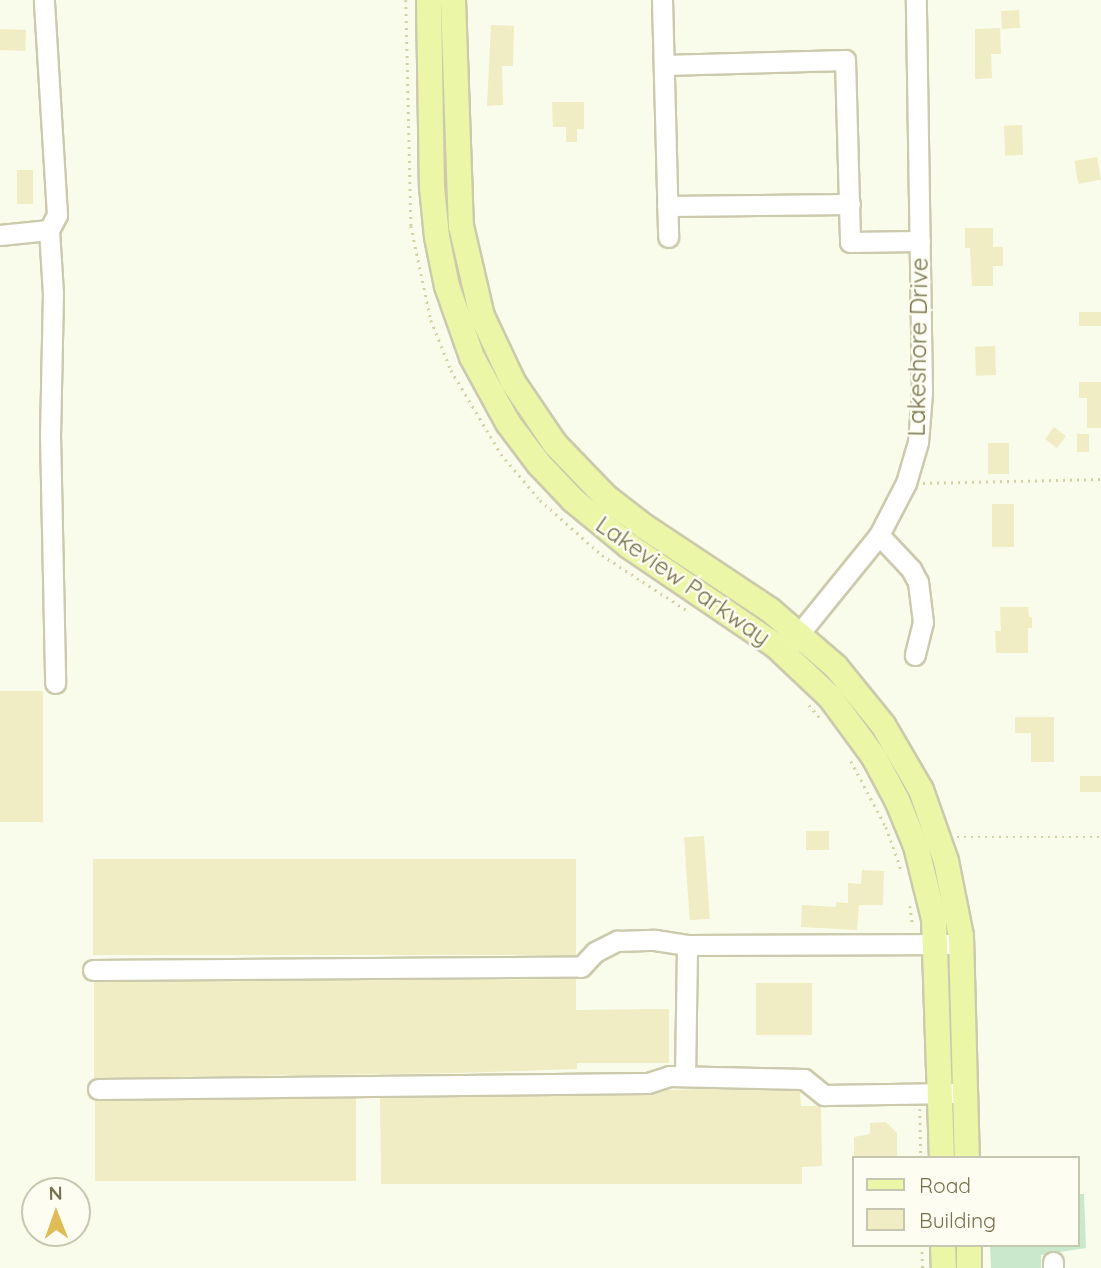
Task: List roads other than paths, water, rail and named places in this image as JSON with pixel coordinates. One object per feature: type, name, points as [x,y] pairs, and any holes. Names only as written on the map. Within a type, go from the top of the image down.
[{"type":"main road","name":"Lakeview Parkway","points":[[429,0],[432,187],[437,237],[454,310],[483,380],[508,424],[539,464],[591,517],[784,652],[846,716],[886,778],[907,823],[923,870],[937,945],[942,1156]]},
{"type":"main road","name":"Lakeview Parkway","points":[[453,0],[457,195],[462,236],[482,316],[513,382],[555,444],[607,497],[800,633],[836,667],[883,725],[909,768],[939,837],[953,886],[961,944],[967,1156]]},
{"type":"main road","points":[[943,1247],[944,1268]]},
{"type":"main road","points":[[969,1247],[969,1268]]},
{"type":"street","points":[[44,0],[57,215],[49,230],[54,293],[50,434],[55,683]]},
{"type":"street","points":[[662,0],[668,237]]},
{"type":"street","name":"Lakeshore Drive","points":[[784,652],[879,536],[906,483],[918,442],[922,410],[916,0]]},
{"type":"street","points":[[664,65],[845,60],[850,242],[920,241]]},
{"type":"street","points":[[667,206],[850,204]]},
{"type":"street","points":[[0,235],[49,230]]},
{"type":"street","points":[[879,536],[911,569],[918,582],[923,622],[915,655]]},
{"type":"street","points":[[93,970],[582,967],[596,952],[617,941],[655,940],[687,945],[961,944]]},
{"type":"street","points":[[685,1076],[687,945]]},
{"type":"street","points":[[98,1088],[648,1083],[669,1076],[685,1076],[804,1079],[824,1095],[966,1093]]}]
